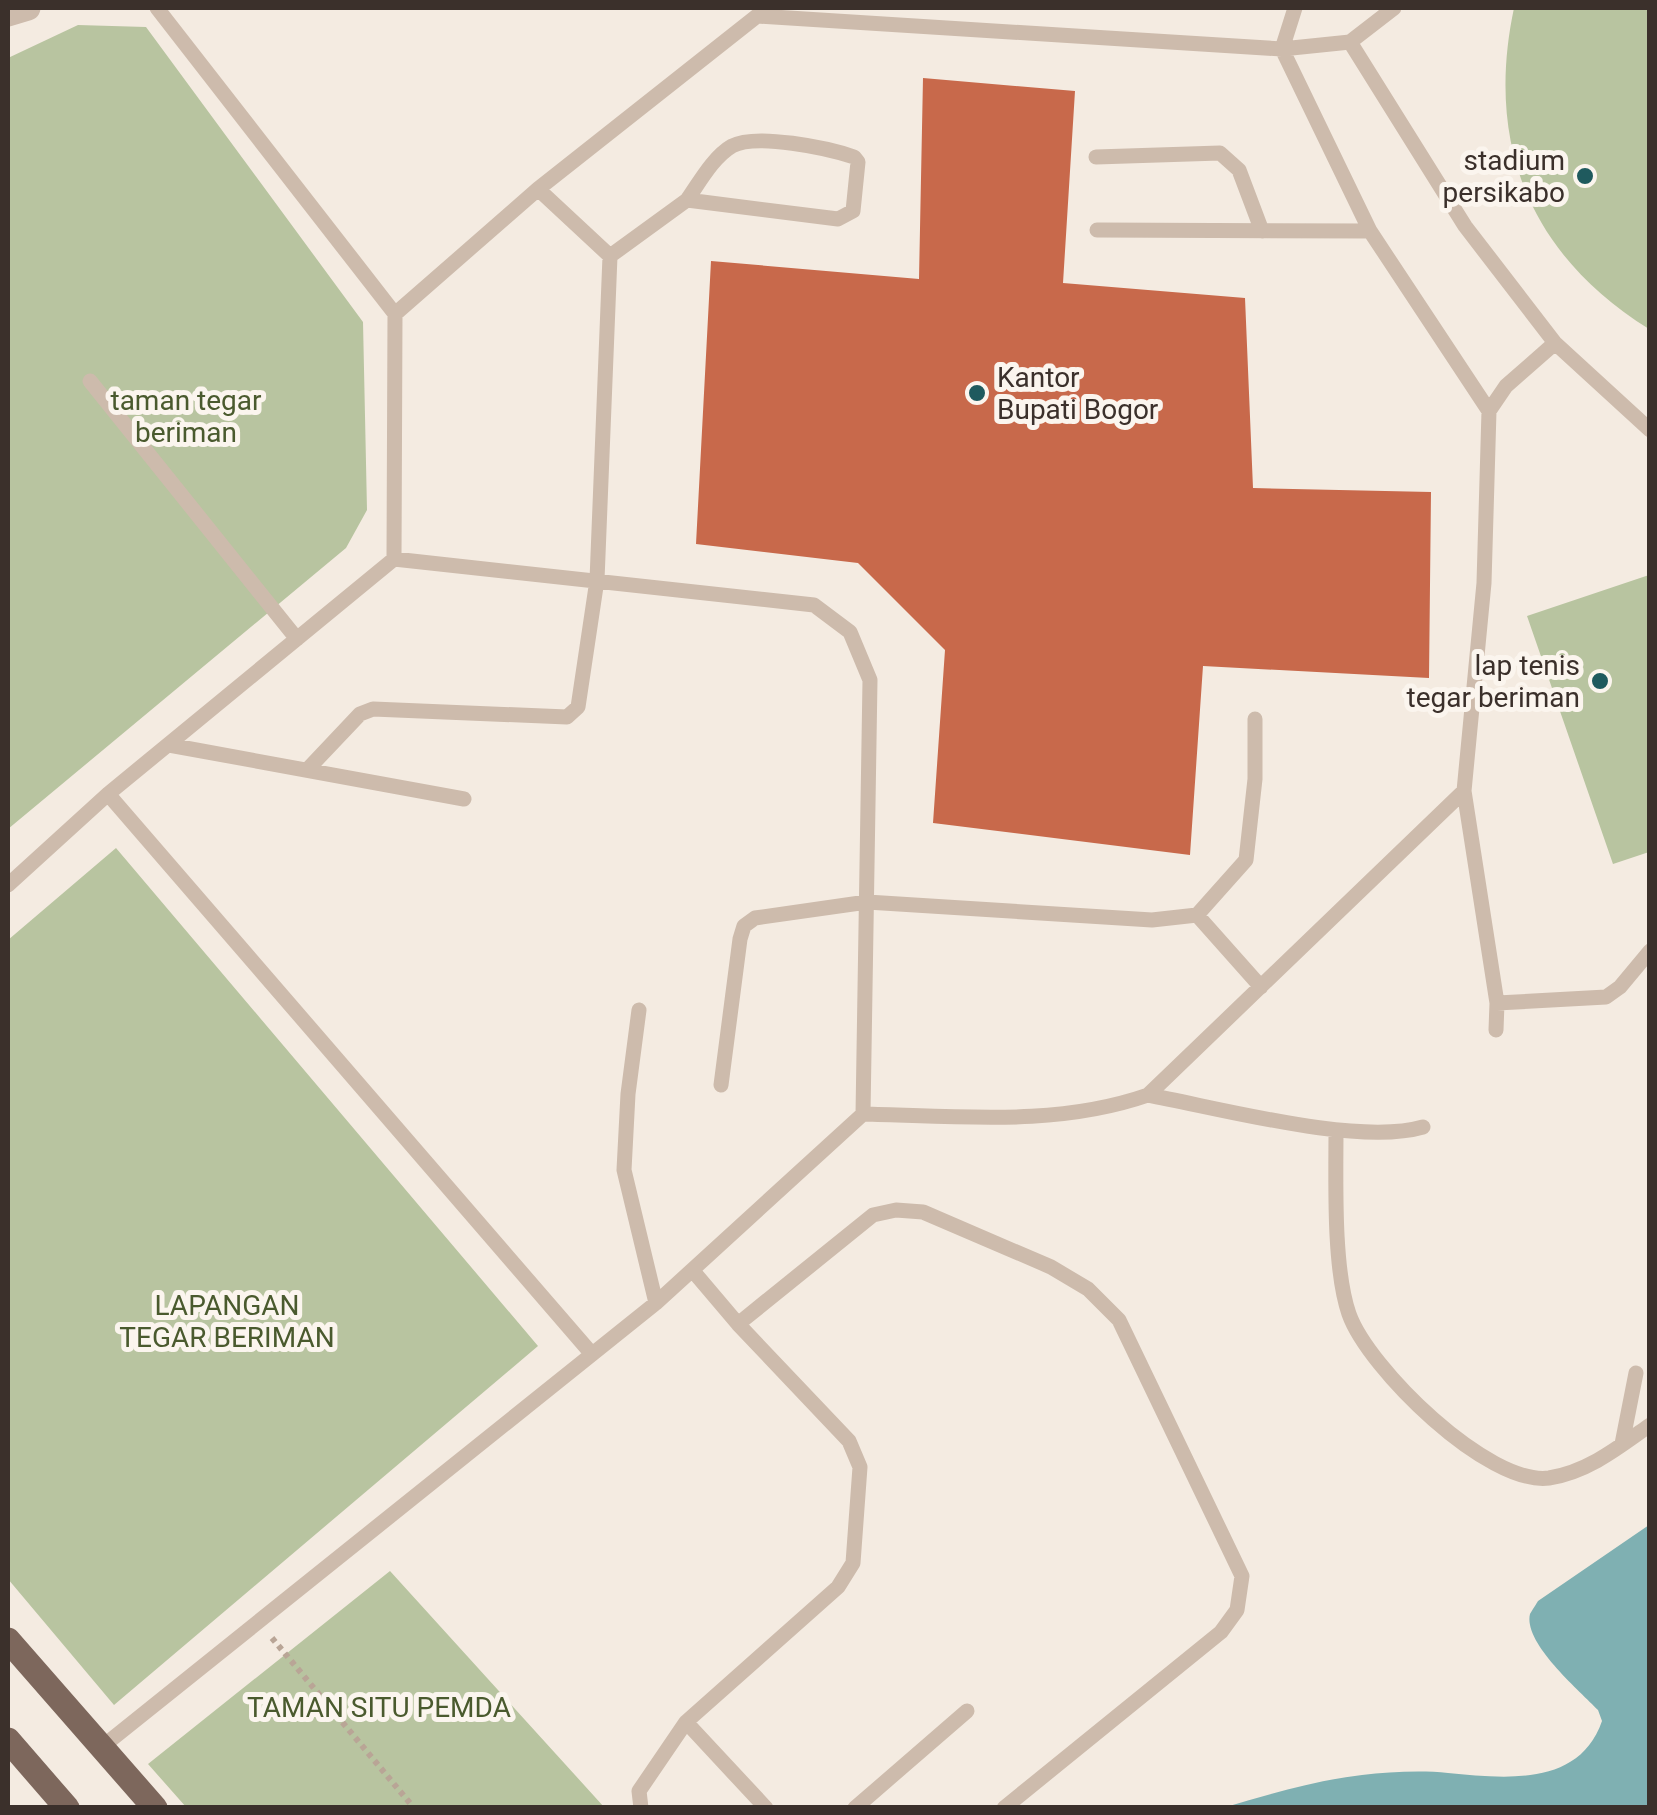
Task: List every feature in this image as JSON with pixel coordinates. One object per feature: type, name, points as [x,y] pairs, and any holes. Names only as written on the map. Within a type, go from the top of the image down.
[{"type":"main road","points":[[8,1640],[155,1808]]},
{"type":"main road","points":[[8,1740],[67,1808]]},
{"type":"street","points":[[8,14],[28,8]]},
{"type":"lane","points":[[156,8],[394,314],[394,559]]},
{"type":"lane","points":[[1296,8],[1282,49],[1370,232],[1489,411]]},
{"type":"lane","points":[[394,314],[538,189],[755,12],[1282,49],[1350,42],[1394,8]]},
{"type":"lane","points":[[1350,42],[1465,226],[1555,344],[1650,430]]},
{"type":"lane","points":[[610,256],[686,200],[720,156],[743,142],[758,140],[824,150],[848,155],[858,162],[853,211],[838,219],[686,200]]},
{"type":"lane","points":[[1096,157],[1220,153],[1240,170],[1262,231]]},
{"type":"lane","points":[[307,770],[360,714],[373,710],[567,717],[578,707],[597,580],[610,256],[538,189]]},
{"type":"lane","points":[[1097,230],[1370,232]]},
{"type":"lane","points":[[1496,1030],[1497,1003],[1464,791],[1484,583],[1489,411],[1506,386],[1555,344]]},
{"type":"lane","points":[[90,381],[297,639]]},
{"type":"lane","points":[[8,884],[108,794],[394,559],[814,605],[850,632],[870,680],[863,1114]]},
{"type":"lane","points":[[722,1085],[744,926],[755,918],[867,902],[1152,920],[1197,916],[1246,860],[1255,778],[1255,719]]},
{"type":"lane","points":[[169,745],[464,800]]},
{"type":"lane","points":[[102,1747],[591,1352],[656,1304],[863,1114],[1044,1118],[1109,1109],[1148,1096],[1464,791]]},
{"type":"lane","points":[[108,794],[591,1352]]},
{"type":"lane","points":[[1197,916],[1261,987]]},
{"type":"lane","points":[[1497,1003],[1606,997],[1620,987],[1650,952]]},
{"type":"lane","points":[[639,1010],[628,1094],[624,1170],[656,1304]]},
{"type":"lane","points":[[1148,1096],[1336,1130],[1392,1132],[1423,1127]]},
{"type":"lane","points":[[1336,1130],[1336,1189],[1349,1314],[1387,1371],[1427,1414],[1474,1453],[1522,1476],[1546,1478],[1606,1457],[1650,1425]]},
{"type":"lane","points":[[738,1324],[873,1214],[896,1210],[923,1212],[1051,1267],[1088,1289],[1119,1320],[1242,1576],[1237,1610],[1221,1632],[1004,1808]]},
{"type":"lane","points":[[641,1808],[639,1791],[648,1773],[686,1722],[838,1587],[853,1564],[860,1467],[849,1441],[694,1272]]},
{"type":"lane","points":[[1622,1444],[1636,1373]]},
{"type":"lane","points":[[854,1808],[967,1711]]},
{"type":"lane","points":[[686,1722],[766,1808]]},
{"type":"path","points":[[259,1622],[414,1808]]},
{"type":"green space","name":"stadium persikabo","points":[[1514,8],[1649,8],[1649,329],[1608,300],[1574,267],[1546,231],[1526,192],[1513,150],[1506,105]]},
{"type":"green space","name":"taman tegar beriman","points":[[78,25],[146,27],[363,322],[367,510],[346,548],[8,829],[8,58]]},
{"type":"green space","name":"lap tenis tegar beriman","points":[[1649,575],[1649,852],[1613,864],[1527,616]]},
{"type":"green space","name":"LAPANGAN TEGAR BERIMAN","points":[[116,848],[538,1346],[114,1705],[8,1579],[8,940]]},
{"type":"green space","name":"TAMAN SITU PEMDA","points":[[390,1571],[604,1807],[186,1807],[148,1764]]},
{"type":"water","points":[[1649,1525],[1649,1807],[1226,1807],[1345,1777],[1416,1772],[1515,1776],[1558,1768],[1576,1758],[1591,1743],[1602,1721],[1598,1710],[1543,1652],[1530,1626],[1530,1614],[1538,1601]]},
{"type":"building","name":"Kantor Bupati Bogor","points":[[923,78],[1075,91],[1063,283],[1245,298],[1253,488],[1431,492],[1429,678],[1203,666],[1190,855],[933,823],[945,650],[858,563],[696,544],[711,261],[919,279]]},
{"type":"place","name":"stadium persikabo","points":[[1585,176]]},
{"type":"place","name":"Kantor Bupati Bogor","points":[[977,393]]},
{"type":"place","name":"lap tenis tegar beriman","points":[[1600,681]]}]
